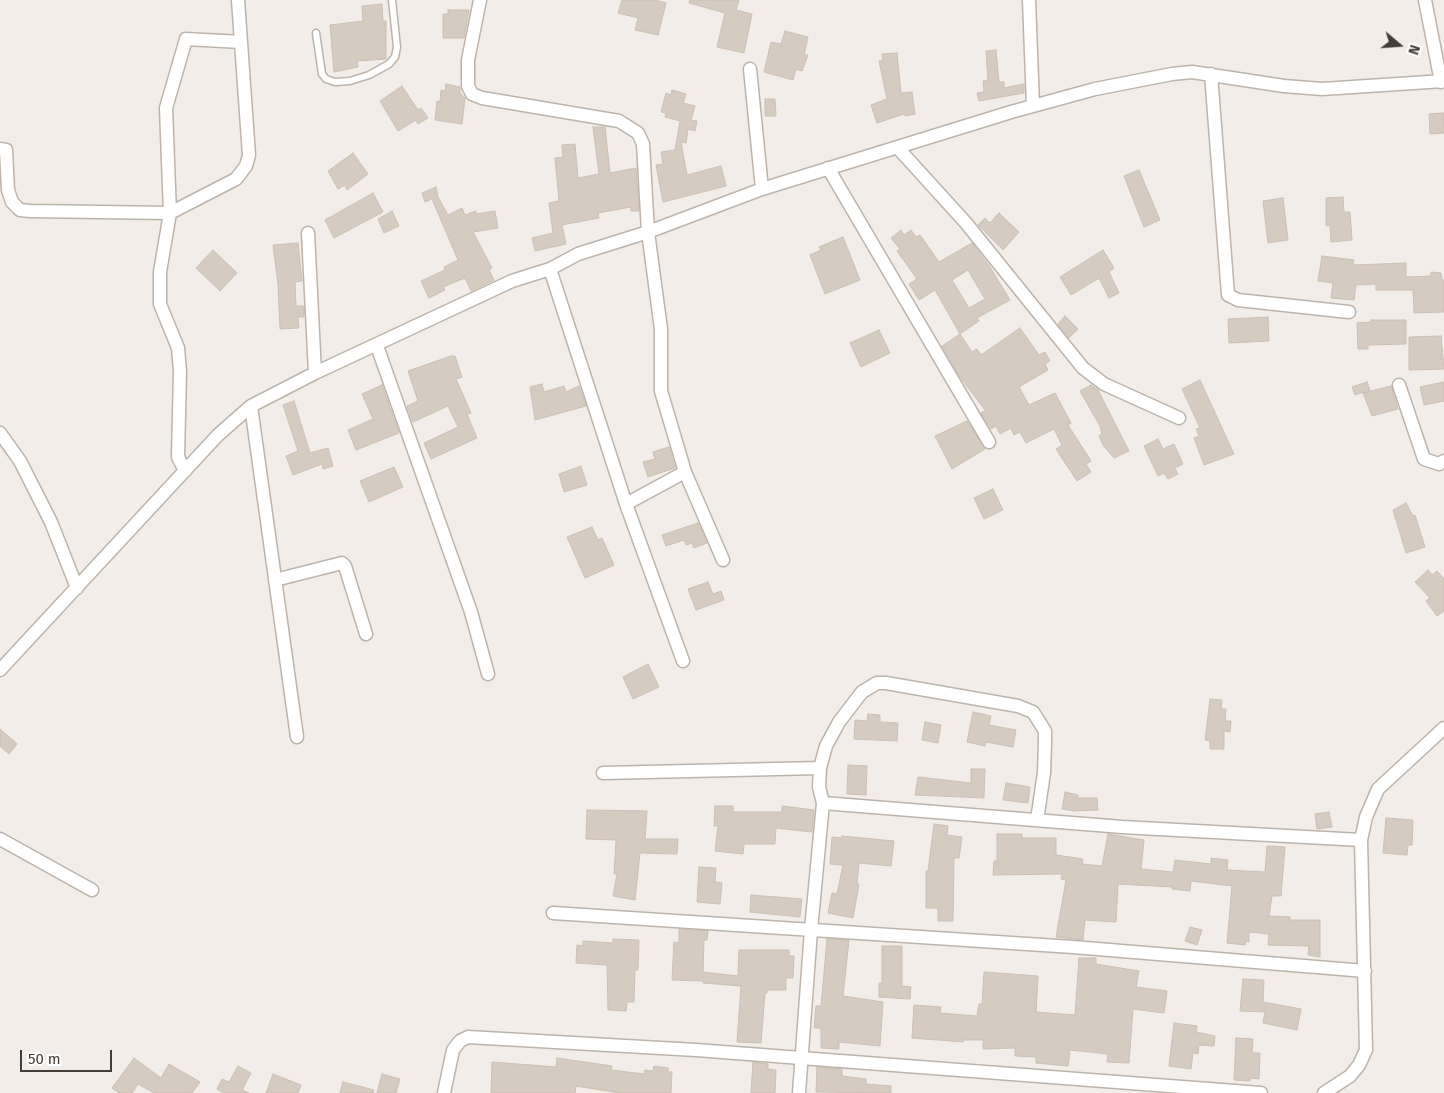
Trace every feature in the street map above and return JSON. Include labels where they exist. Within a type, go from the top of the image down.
[{"type":"street","points":[[0,149],[6,150],[8,190],[12,202],[20,210],[170,213],[236,179],[246,166],[249,154],[238,0]]},
{"type":"street","points":[[480,0],[468,60],[468,86],[472,94],[482,98],[619,121],[630,126],[638,133],[643,144],[648,232],[660,329],[661,391],[686,472],[724,560]]},
{"type":"street","points":[[1030,0],[1034,106]]},
{"type":"street","points":[[0,670],[218,435],[251,406],[314,373],[377,346],[512,280],[550,269],[578,254],[648,232],[762,189],[1095,89],[1192,72],[1284,86],[1322,89],[1443,81],[1425,0]]},
{"type":"street","points":[[185,471],[178,457],[180,370],[178,348],[160,304],[160,272],[170,213],[166,108],[186,39],[241,42]]},
{"type":"street","points":[[750,69],[762,189]]},
{"type":"street","points":[[1211,74],[1228,295],[1238,300],[1349,312]]},
{"type":"street","points":[[897,147],[972,231],[1083,368],[1104,384],[1179,418]]},
{"type":"street","points":[[828,168],[989,442]]},
{"type":"street","points":[[308,233],[314,373]]},
{"type":"street","points":[[550,269],[626,504],[684,661]]},
{"type":"street","points":[[377,346],[471,612],[488,674]]},
{"type":"street","points":[[1400,385],[1424,459],[1439,464],[1444,461]]},
{"type":"street","points":[[251,406],[297,737]]},
{"type":"street","points":[[0,433],[20,461],[51,522],[77,588]]},
{"type":"street","points":[[626,504],[686,472]]},
{"type":"street","points":[[275,580],[342,563],[345,566],[366,634]]},
{"type":"street","points":[[800,1093],[811,930],[823,803],[819,787],[820,768],[826,746],[839,722],[862,692],[877,683],[1018,706],[1034,712],[1045,731],[1044,773],[1037,820]]},
{"type":"street","points":[[1324,1093],[1350,1076],[1359,1065],[1366,1050],[1361,840],[1366,817],[1378,788],[1444,728]]},
{"type":"street","points":[[603,773],[820,768]]},
{"type":"street","points":[[823,803],[1037,820],[1361,840]]},
{"type":"street","points":[[0,839],[92,890]]},
{"type":"street","points":[[553,913],[1073,947],[1365,971]]},
{"type":"street","points":[[444,1093],[453,1050],[460,1041],[468,1037],[696,1050],[1260,1093]]},
{"type":"lane","points":[[316,33],[322,74],[326,79],[335,82],[350,81],[369,75],[389,64],[395,57],[398,47],[392,0]]},
{"type":"building","points":[[622,0],[655,0],[666,3],[658,35],[635,30],[638,18],[618,13]]},
{"type":"building","points":[[690,0],[739,0],[736,10],[752,14],[744,53],[717,47],[725,13],[689,3]]},
{"type":"building","points":[[382,4],[383,21],[386,21],[386,59],[357,61],[358,67],[334,72],[330,25],[363,21],[362,6]]},
{"type":"building","points":[[448,10],[469,10],[464,38],[443,38],[443,14],[448,14]]},
{"type":"building","points":[[785,31],[808,37],[804,55],[808,55],[802,71],[796,69],[793,80],[764,72],[771,42],[781,44]]},
{"type":"building","points":[[996,50],[999,82],[1004,82],[1004,88],[1024,84],[1024,93],[979,101],[977,93],[984,92],[983,81],[988,80],[986,51]]},
{"type":"building","points":[[897,53],[901,93],[912,92],[915,114],[905,116],[904,114],[877,123],[871,105],[887,99],[879,61],[883,61],[882,54]]},
{"type":"building","points":[[446,84],[460,87],[460,93],[465,98],[462,124],[435,120],[437,101],[440,102],[441,90],[445,91]]},
{"type":"building","points":[[402,86],[418,110],[421,108],[428,118],[418,124],[416,120],[398,131],[380,101]]},
{"type":"building","points":[[672,90],[686,94],[683,103],[695,106],[691,120],[697,121],[695,131],[688,129],[686,143],[681,142],[687,175],[721,166],[726,186],[663,202],[656,165],[663,164],[661,152],[675,150],[680,121],[665,117],[666,113],[661,112],[666,93],[671,95]]},
{"type":"building","points":[[765,99],[775,99],[776,116],[765,116]]},
{"type":"building","points":[[1444,113],[1444,133],[1430,134],[1429,114]]},
{"type":"building","points":[[593,127],[605,127],[610,173],[636,168],[639,211],[631,211],[631,207],[598,213],[599,218],[562,225],[566,244],[535,251],[532,238],[553,233],[549,203],[559,201],[555,158],[563,157],[562,145],[575,144],[578,178],[599,174]]},
{"type":"building","points":[[353,153],[368,174],[347,190],[345,185],[338,189],[328,171]]},
{"type":"building","points":[[1139,170],[1160,220],[1144,227],[1124,176]]},
{"type":"building","points":[[436,187],[438,197],[448,215],[462,208],[465,215],[476,211],[476,214],[495,211],[498,228],[473,232],[492,268],[489,270],[494,280],[471,291],[465,278],[443,287],[445,290],[429,298],[421,281],[445,270],[444,267],[458,260],[432,199],[425,202],[422,193]]},
{"type":"building","points":[[373,193],[383,212],[334,238],[325,220]]},
{"type":"building","points":[[1343,197],[1344,212],[1350,212],[1352,240],[1331,242],[1330,225],[1326,226],[1326,198]]},
{"type":"building","points":[[1283,198],[1288,240],[1268,243],[1263,201]]},
{"type":"building","points":[[392,211],[399,226],[384,233],[378,219]]},
{"type":"building","points":[[999,213],[1019,232],[1003,250],[978,225],[985,218],[990,223]]},
{"type":"building","points":[[901,230],[904,235],[911,230],[916,237],[920,235],[939,262],[972,243],[990,267],[1010,300],[977,318],[979,321],[960,334],[935,290],[919,300],[909,284],[917,279],[897,251],[900,249],[891,238]],"holes":[[[968,270],[985,299],[969,308],[952,280]]]},
{"type":"building","points":[[843,237],[860,280],[825,294],[810,255],[821,250],[819,247]]},
{"type":"building","points":[[298,243],[302,281],[295,282],[296,306],[304,306],[304,317],[298,317],[299,328],[280,329],[278,284],[273,245]]},
{"type":"building","points":[[213,250],[237,273],[220,291],[196,268]]},
{"type":"building","points":[[1103,250],[1114,268],[1109,272],[1119,293],[1109,298],[1099,278],[1071,295],[1060,277]]},
{"type":"building","points":[[1322,256],[1354,260],[1353,265],[1406,263],[1406,277],[1431,276],[1431,272],[1441,273],[1442,280],[1444,280],[1444,312],[1414,313],[1413,290],[1376,290],[1376,284],[1356,285],[1354,300],[1331,298],[1333,283],[1318,281]]},
{"type":"building","points":[[1065,316],[1078,329],[1069,338],[1058,324]]},
{"type":"building","points":[[1268,317],[1269,341],[1229,343],[1228,319]]},
{"type":"building","points":[[1371,320],[1406,320],[1406,344],[1368,345],[1368,349],[1358,349],[1357,323],[1371,322]]},
{"type":"building","points":[[1020,328],[1039,355],[1045,352],[1050,361],[1045,364],[1048,370],[1019,387],[1029,405],[1055,393],[1071,423],[1068,425],[1091,461],[1086,464],[1091,472],[1077,481],[1056,449],[1062,445],[1054,429],[1026,443],[1020,432],[1014,435],[1011,428],[1000,434],[996,426],[991,429],[981,413],[985,410],[960,377],[942,346],[960,334],[972,352],[977,349],[981,355]]},
{"type":"building","points":[[879,330],[890,353],[861,367],[850,343]]},
{"type":"building","points":[[1441,336],[1444,369],[1409,370],[1409,337]]},
{"type":"building","points":[[455,356],[462,377],[456,379],[471,413],[467,414],[477,438],[431,459],[424,443],[458,427],[448,406],[413,422],[407,406],[418,401],[408,371]]},
{"type":"building","points":[[1200,380],[1234,454],[1204,465],[1194,438],[1199,436],[1196,429],[1200,428],[1182,389]]},
{"type":"building","points":[[1367,382],[1370,390],[1355,395],[1352,387]]},
{"type":"building","points":[[1444,382],[1444,401],[1424,405],[1420,387]]},
{"type":"building","points":[[542,384],[544,392],[564,386],[566,392],[579,386],[586,406],[535,420],[530,387]]},
{"type":"building","points":[[382,385],[399,433],[356,450],[348,430],[373,419],[362,394]]},
{"type":"building","points":[[1091,385],[1098,390],[1129,451],[1114,458],[1103,445],[1099,436],[1102,434],[1100,426],[1080,391]]},
{"type":"building","points":[[1391,386],[1398,409],[1372,416],[1363,393]]},
{"type":"building","points":[[294,401],[310,453],[328,448],[333,466],[323,469],[322,464],[293,475],[286,456],[298,451],[283,405]]},
{"type":"building","points":[[967,421],[985,449],[952,469],[935,436]]},
{"type":"building","points":[[1158,439],[1163,449],[1174,444],[1183,464],[1175,468],[1178,474],[1168,479],[1164,473],[1158,476],[1144,446]]},
{"type":"building","points":[[669,447],[675,468],[648,477],[643,462],[655,459],[653,452]]},
{"type":"building","points":[[581,466],[587,485],[564,492],[559,474]]},
{"type":"building","points":[[394,467],[403,487],[369,502],[360,481]]},
{"type":"building","points":[[993,489],[1003,510],[984,519],[974,498]]},
{"type":"building","points":[[1406,503],[1413,516],[1415,515],[1425,547],[1406,553],[1393,510]]},
{"type":"building","points":[[698,523],[707,543],[694,548],[692,543],[686,545],[684,540],[666,546],[662,535]]},
{"type":"building","points":[[592,527],[598,540],[602,538],[614,565],[585,578],[567,537]]},
{"type":"building","points":[[1428,570],[1432,575],[1437,571],[1444,579],[1444,611],[1437,616],[1426,601],[1430,598],[1415,582]]},
{"type":"building","points":[[708,582],[713,594],[721,591],[724,600],[696,610],[688,589]]},
{"type":"building","points":[[648,664],[659,687],[633,699],[623,677]]},
{"type":"building","points":[[1210,699],[1222,700],[1221,709],[1226,709],[1225,721],[1231,721],[1230,732],[1224,731],[1224,749],[1210,749],[1210,741],[1205,740]]},
{"type":"building","points":[[973,712],[991,716],[989,725],[1016,730],[1013,747],[986,742],[985,746],[967,742]]},
{"type":"building","points":[[868,714],[880,715],[880,722],[898,723],[897,741],[854,739],[855,720],[867,721]]},
{"type":"building","points":[[925,722],[941,725],[938,743],[922,740]]},
{"type":"building","points":[[0,729],[17,744],[9,754],[0,746]]},
{"type":"building","points":[[848,765],[867,766],[866,795],[847,794]]},
{"type":"building","points":[[971,769],[985,769],[984,798],[915,795],[918,777],[971,783]]},
{"type":"building","points":[[1006,783],[1030,787],[1028,803],[1003,800]]},
{"type":"building","points":[[1065,792],[1078,795],[1078,798],[1097,798],[1098,810],[1074,811],[1062,809]]},
{"type":"building","points":[[715,806],[733,806],[733,812],[782,812],[782,806],[814,810],[812,832],[776,828],[775,844],[744,844],[743,854],[715,851],[718,826],[714,826]]},
{"type":"building","points":[[587,810],[647,811],[645,839],[678,839],[677,854],[640,853],[635,900],[613,896],[617,874],[614,874],[616,840],[586,839]]},
{"type":"building","points":[[1329,812],[1332,827],[1317,829],[1315,814]]},
{"type":"building","points":[[1386,818],[1413,820],[1412,845],[1408,845],[1407,855],[1383,853]]},
{"type":"building","points":[[934,824],[948,826],[947,835],[962,837],[959,858],[954,858],[953,921],[938,921],[938,908],[926,908],[926,871],[928,871]]},
{"type":"building","points":[[997,834],[1022,834],[1022,838],[1056,838],[1056,855],[1083,859],[1082,864],[1102,866],[1108,834],[1144,840],[1141,869],[1173,872],[1175,860],[1211,864],[1211,858],[1228,860],[1227,870],[1265,872],[1267,846],[1285,847],[1281,896],[1272,896],[1269,916],[1290,917],[1290,920],[1320,920],[1320,957],[1308,955],[1309,946],[1268,945],[1269,934],[1249,932],[1249,942],[1246,941],[1245,945],[1227,943],[1232,886],[1191,881],[1190,891],[1172,889],[1172,887],[1118,884],[1116,922],[1085,920],[1083,940],[1056,937],[1066,880],[1061,879],[1062,874],[993,875],[994,861],[997,861]]},
{"type":"building","points":[[842,836],[894,841],[891,866],[859,863],[857,884],[859,884],[853,918],[828,913],[832,893],[837,894],[843,865],[830,864],[832,837],[842,838]]},
{"type":"building","points":[[699,867],[716,868],[715,882],[722,883],[720,904],[697,902]]},
{"type":"building","points":[[751,895],[802,899],[800,917],[750,912]]},
{"type":"building","points":[[1190,927],[1202,930],[1197,945],[1185,941]]},
{"type":"building","points":[[679,929],[708,931],[707,940],[704,940],[703,972],[738,976],[739,950],[789,950],[789,956],[794,956],[793,978],[786,978],[786,990],[767,990],[767,993],[765,993],[761,1043],[737,1042],[741,986],[703,983],[703,981],[672,980],[674,942],[679,943]]},
{"type":"building","points":[[613,939],[639,940],[638,970],[635,970],[634,1002],[627,1002],[626,1011],[608,1010],[607,965],[576,963],[577,945],[583,946],[583,941],[613,943]]},
{"type":"building","points":[[827,939],[849,940],[843,996],[883,1002],[880,1046],[839,1042],[839,1049],[821,1048],[821,1028],[814,1028],[816,1006],[821,1006]]},
{"type":"building","points":[[882,946],[902,946],[902,986],[911,987],[910,999],[879,997],[879,983],[882,983]]},
{"type":"building","points":[[1079,958],[1096,958],[1096,964],[1139,971],[1136,987],[1167,991],[1164,1013],[1133,1009],[1129,1063],[1107,1062],[1108,1054],[1070,1050],[1068,1066],[1036,1063],[1036,1057],[1015,1056],[1015,1048],[983,1049],[983,1040],[963,1040],[963,1042],[912,1038],[914,1005],[941,1007],[940,1013],[977,1016],[979,1004],[982,1004],[984,972],[1038,976],[1036,1012],[1075,1015]]},
{"type":"building","points":[[1243,979],[1264,980],[1263,1002],[1301,1009],[1297,1030],[1263,1023],[1265,1012],[1240,1011]]},
{"type":"building","points":[[1174,1023],[1197,1026],[1196,1032],[1215,1036],[1214,1046],[1199,1045],[1198,1054],[1193,1053],[1191,1069],[1169,1066]]},
{"type":"building","points":[[1236,1038],[1253,1039],[1252,1053],[1260,1053],[1259,1079],[1251,1078],[1250,1081],[1234,1080]]},
{"type":"building","points":[[134,1058],[161,1078],[169,1064],[200,1082],[192,1093],[154,1093],[138,1084],[132,1093],[119,1093],[112,1088]]},
{"type":"building","points":[[557,1058],[612,1066],[611,1070],[644,1074],[645,1070],[653,1071],[654,1066],[668,1068],[668,1072],[672,1072],[671,1093],[620,1093],[576,1086],[575,1093],[491,1093],[492,1062],[556,1067]]},
{"type":"building","points":[[753,1062],[768,1064],[768,1069],[776,1070],[775,1093],[751,1093]]},
{"type":"building","points":[[238,1066],[251,1073],[242,1090],[249,1093],[224,1093],[217,1089],[222,1079],[229,1082]]},
{"type":"building","points":[[817,1067],[842,1069],[842,1076],[866,1079],[866,1084],[891,1086],[891,1093],[816,1092]]},
{"type":"building","points":[[273,1074],[301,1085],[298,1093],[266,1093]]},
{"type":"building","points":[[382,1074],[400,1079],[396,1093],[377,1093]]},
{"type":"building","points":[[343,1082],[374,1090],[373,1093],[340,1093]]}]
